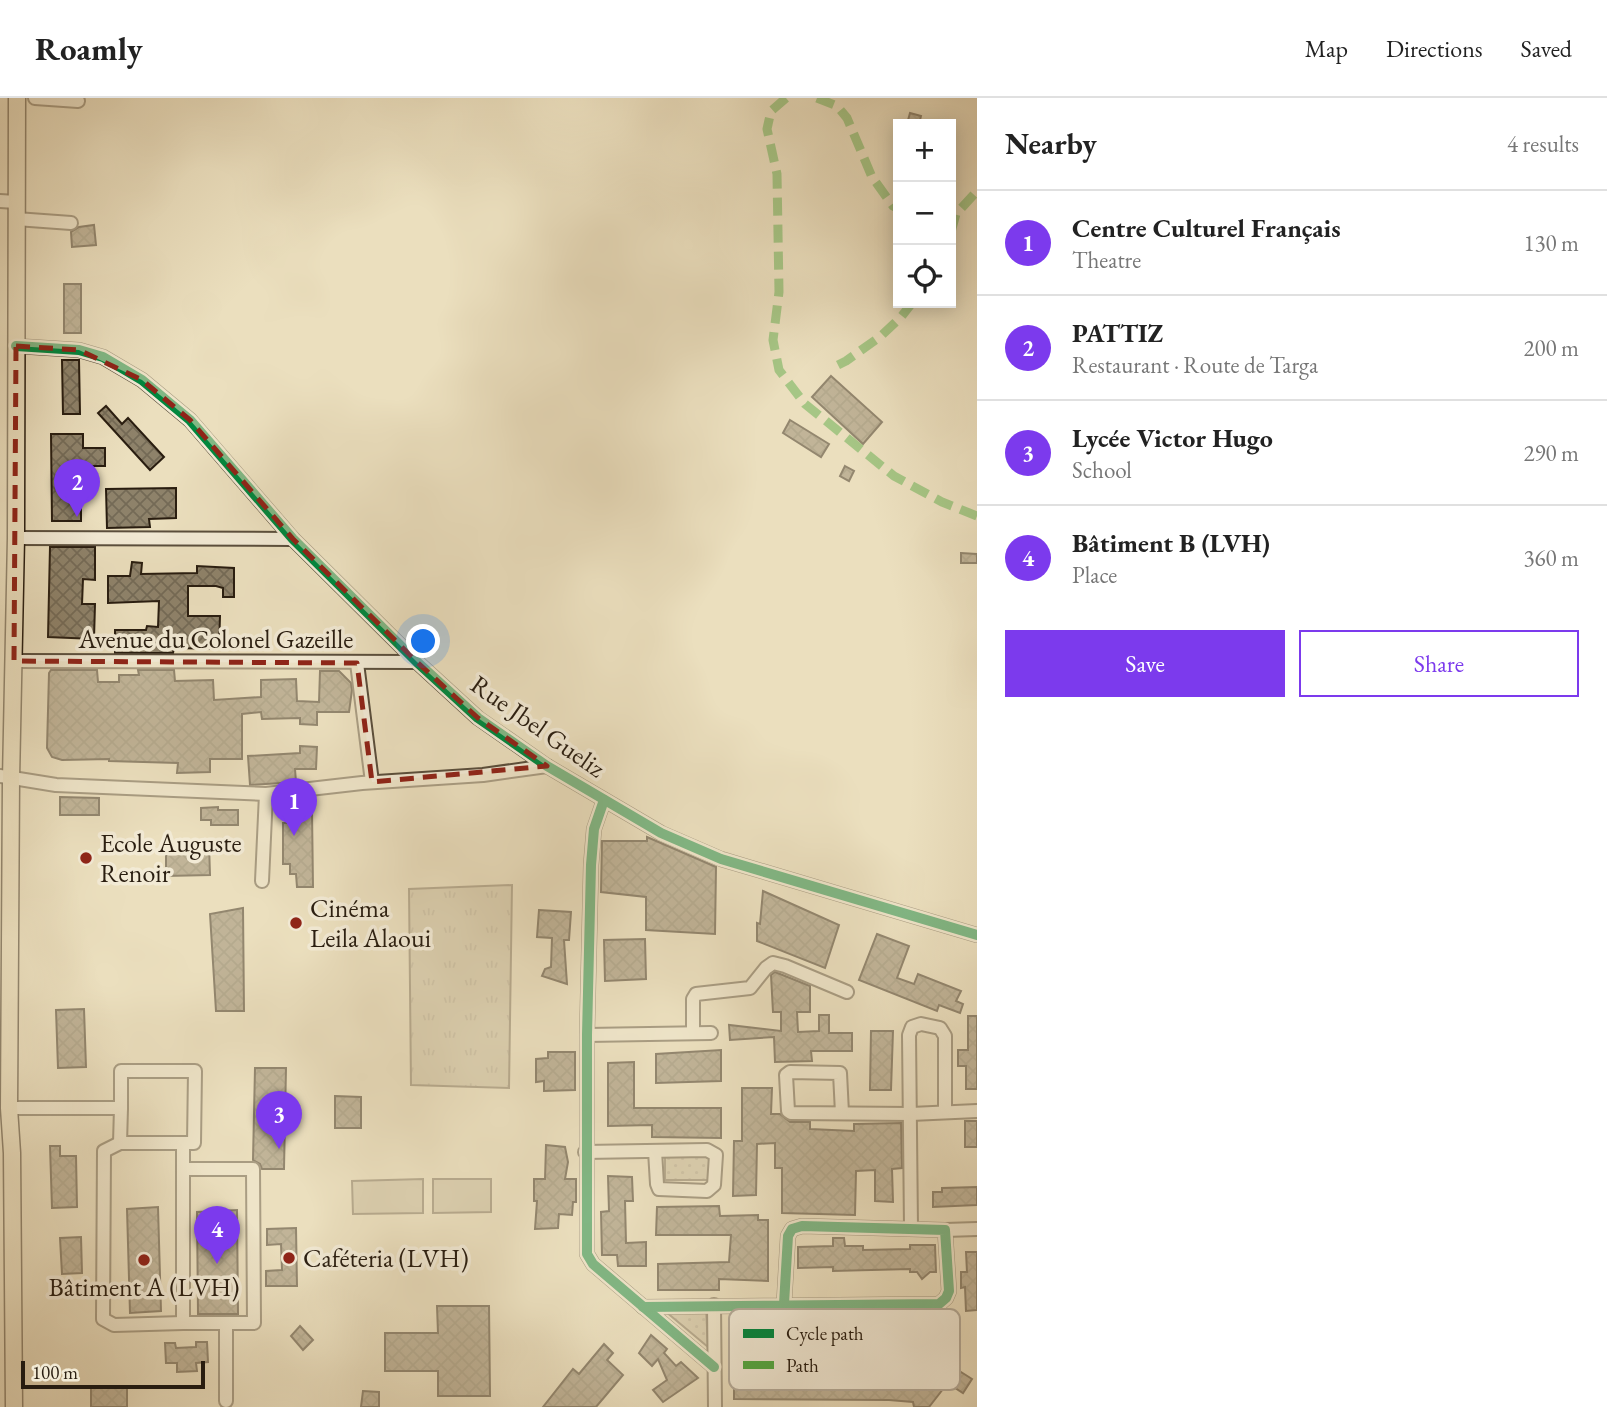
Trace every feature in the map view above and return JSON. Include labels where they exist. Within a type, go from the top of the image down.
[{"type":"main road","points":[[13,1407],[6,1179],[9,1108],[5,778],[14,661],[16,538],[16,219],[8,202],[17,98]]},
{"type":"street","points":[[36,98],[78,101]]},
{"type":"street","points":[[16,219],[71,223]]},
{"type":"street","name":"Rue Jbel Gueliz","points":[[16,346],[79,350],[103,357],[142,380],[190,420],[293,539],[417,662],[478,718],[547,766],[661,833],[721,859],[977,935]]},
{"type":"street","points":[[16,538],[293,539]]},
{"type":"street","name":"Avenue du Colonel Gazeille","points":[[14,661],[417,662]]},
{"type":"street","points":[[357,663],[373,782]]},
{"type":"street","points":[[5,778],[56,785],[266,793],[373,782],[483,775],[547,766]]},
{"type":"street","points":[[262,881],[266,793]]},
{"type":"street","points":[[604,800],[594,829],[593,841],[586,1035],[586,1246],[590,1260],[714,1367]]},
{"type":"street","points":[[693,1033],[693,999],[696,994],[750,988],[773,963],[846,992]]},
{"type":"street","points":[[911,1228],[910,1031],[916,1025],[940,1028],[945,1036],[945,1112]]},
{"type":"street","points":[[586,1035],[711,1033]]},
{"type":"street","points":[[120,1143],[121,1070],[195,1072],[194,1143],[120,1143],[104,1151],[103,1319],[114,1325],[254,1323],[253,1169],[183,1169]]},
{"type":"street","points":[[842,1113],[840,1073],[787,1073],[790,1112],[842,1113],[911,1114],[977,1111]]},
{"type":"street","points":[[9,1108],[121,1108]]},
{"type":"street","points":[[183,1143],[183,1323]]},
{"type":"street","points":[[585,1152],[706,1150],[714,1152],[714,1185],[707,1191],[659,1189],[655,1151]]},
{"type":"street","points":[[784,1304],[788,1236],[792,1229],[802,1226],[977,1229]]},
{"type":"street","points":[[643,1307],[939,1304],[946,1298],[948,1291],[945,1230]]},
{"type":"street","points":[[714,1305],[715,1407]]},
{"type":"street","points":[[226,1323],[226,1401]]},
{"type":"highlighted area","points":[[16,346],[79,350],[142,380],[190,420],[293,539],[417,662],[478,718],[547,766],[372,782],[357,663],[14,661]]},
{"type":"green space","points":[[512,885],[509,1088],[411,1085],[409,889]]},
{"type":"green space","points":[[665,1153],[709,1153],[710,1180],[665,1180]]},
{"type":"green space","points":[[423,1179],[423,1213],[353,1214],[352,1181]]},
{"type":"green space","points":[[433,1179],[491,1179],[491,1212],[433,1213]]},
{"type":"green space","points":[[706,1308],[708,1347],[665,1311]]},
{"type":"building","points":[[910,113],[921,116],[920,119],[908,119]]},
{"type":"building","points":[[94,225],[96,245],[72,247],[71,232],[79,227]]},
{"type":"building","points":[[64,284],[81,284],[81,333],[64,333]]},
{"type":"building","points":[[62,360],[79,360],[80,414],[63,414]]},
{"type":"building","points":[[831,376],[882,422],[863,444],[812,397]]},
{"type":"building","points":[[106,406],[122,424],[128,418],[164,457],[150,470],[98,413]]},
{"type":"building","points":[[790,420],[829,444],[821,457],[783,433]]},
{"type":"building","points":[[51,434],[83,434],[83,448],[105,448],[105,466],[86,466],[86,477],[81,477],[81,521],[52,521]]},
{"type":"building","points":[[845,466],[854,471],[849,481],[840,476]]},
{"type":"building","points":[[176,488],[176,518],[149,519],[150,527],[107,528],[106,489]]},
{"type":"building","points":[[50,547],[95,547],[95,580],[83,579],[82,604],[95,604],[94,639],[48,637]]},
{"type":"building","points":[[961,553],[977,554],[977,563],[961,563]]},
{"type":"building","points":[[132,562],[142,563],[141,574],[197,573],[197,566],[234,568],[234,597],[223,597],[223,588],[216,586],[188,586],[188,616],[220,616],[219,649],[174,648],[173,653],[115,653],[115,630],[146,630],[147,626],[158,627],[159,601],[108,603],[108,576],[130,576]]},
{"type":"building","points":[[51,670],[97,670],[98,682],[119,682],[119,675],[139,675],[138,670],[174,670],[175,681],[213,680],[214,700],[261,697],[261,680],[296,679],[297,701],[319,702],[320,671],[339,671],[351,683],[352,690],[349,712],[317,712],[317,725],[300,724],[300,718],[262,719],[261,712],[242,714],[242,759],[210,759],[210,772],[177,773],[178,763],[109,759],[62,760],[52,757],[47,748]]},
{"type":"building","points":[[300,746],[317,747],[316,769],[295,769],[296,782],[250,785],[248,756],[300,753]]},
{"type":"building","points":[[60,797],[99,798],[99,815],[60,815]]},
{"type":"building","points":[[218,807],[218,810],[238,810],[238,825],[211,825],[211,820],[201,820],[201,808]]},
{"type":"building","points":[[288,811],[312,811],[313,887],[297,887],[296,874],[290,874],[290,864],[283,864],[283,823],[288,823]]},
{"type":"building","points":[[647,837],[716,867],[715,934],[646,930],[646,897],[601,892],[602,841],[647,841]]},
{"type":"building","points":[[166,844],[209,844],[210,875],[166,876]]},
{"type":"building","points":[[763,891],[839,925],[825,968],[757,941],[757,923],[760,924]]},
{"type":"building","points":[[243,908],[244,1011],[216,1011],[210,914]]},
{"type":"building","points":[[539,910],[571,912],[569,940],[564,940],[567,984],[542,976],[545,969],[551,967],[552,938],[537,937]]},
{"type":"building","points":[[877,934],[909,946],[897,978],[914,984],[918,974],[961,991],[956,1001],[963,1004],[960,1013],[939,1005],[937,1011],[859,980]]},
{"type":"building","points":[[645,939],[646,979],[605,981],[604,940]]},
{"type":"building","points":[[775,972],[810,986],[810,1012],[797,1012],[798,1032],[819,1031],[819,1015],[829,1015],[829,1033],[852,1033],[852,1051],[811,1051],[812,1061],[775,1062],[774,1037],[730,1040],[729,1025],[781,1031],[781,1012],[773,1012],[771,975]]},
{"type":"building","points":[[84,1009],[86,1067],[58,1068],[56,1010]]},
{"type":"building","points":[[968,1016],[977,1016],[977,1089],[966,1089],[966,1066],[958,1066],[958,1050],[968,1050]]},
{"type":"building","points":[[871,1031],[893,1031],[891,1090],[870,1090]]},
{"type":"building","points":[[721,1050],[721,1081],[656,1083],[656,1054]]},
{"type":"building","points":[[548,1052],[575,1052],[575,1090],[544,1091],[544,1081],[536,1082],[536,1059],[548,1058]]},
{"type":"building","points":[[634,1062],[634,1108],[721,1108],[721,1138],[652,1137],[652,1125],[608,1126],[608,1063]]},
{"type":"building","points":[[255,1068],[286,1068],[284,1169],[262,1169],[260,1164],[253,1160]]},
{"type":"building","points":[[742,1088],[772,1088],[771,1114],[780,1114],[790,1122],[810,1122],[810,1129],[854,1131],[854,1124],[901,1123],[902,1168],[892,1169],[893,1202],[875,1201],[875,1170],[856,1171],[855,1215],[782,1213],[782,1168],[775,1168],[775,1143],[757,1144],[756,1195],[733,1196],[734,1141],[742,1141]]},
{"type":"building","points":[[335,1096],[361,1097],[361,1128],[335,1128]]},
{"type":"building","points":[[965,1121],[977,1121],[977,1147],[965,1147]]},
{"type":"building","points":[[546,1145],[565,1147],[568,1162],[565,1179],[576,1179],[576,1202],[573,1202],[572,1215],[559,1214],[558,1228],[535,1229],[537,1201],[534,1201],[534,1179],[545,1179]]},
{"type":"building","points":[[50,1146],[60,1146],[60,1156],[76,1156],[77,1207],[52,1208]]},
{"type":"building","points":[[608,1176],[632,1177],[633,1201],[625,1201],[626,1243],[646,1242],[646,1266],[618,1266],[617,1255],[602,1255],[601,1212],[609,1211]]},
{"type":"building","points":[[977,1187],[977,1205],[933,1207],[933,1192],[942,1192],[942,1188]]},
{"type":"building","points":[[719,1206],[720,1216],[758,1215],[758,1220],[768,1220],[768,1281],[719,1279],[719,1290],[658,1290],[658,1264],[729,1262],[731,1235],[656,1235],[657,1207]]},
{"type":"building","name":"Bâtiment A (LVH)","points":[[158,1207],[161,1311],[130,1313],[127,1209]]},
{"type":"building","points":[[237,1210],[238,1314],[198,1314],[197,1212]]},
{"type":"building","name":"Caféteria (LVH)","points":[[296,1228],[297,1286],[266,1286],[266,1271],[282,1270],[281,1244],[267,1245],[267,1229]]},
{"type":"building","points":[[81,1237],[82,1273],[62,1274],[60,1238]]},
{"type":"building","points":[[833,1238],[844,1238],[845,1246],[863,1246],[863,1250],[910,1249],[910,1245],[935,1245],[936,1272],[930,1272],[922,1279],[917,1272],[910,1272],[910,1269],[833,1271],[833,1267],[798,1268],[798,1247],[833,1246]]},
{"type":"building","points":[[966,1252],[977,1252],[977,1310],[966,1311],[965,1287],[961,1288],[961,1272],[967,1272]]},
{"type":"building","points":[[437,1306],[489,1306],[490,1396],[438,1396],[438,1371],[385,1371],[385,1333],[438,1333]]},
{"type":"building","points":[[300,1326],[313,1340],[303,1350],[291,1336]]},
{"type":"building","points":[[651,1335],[667,1349],[664,1353],[676,1366],[681,1362],[698,1378],[663,1402],[653,1390],[667,1380],[658,1359],[652,1366],[639,1353]]},
{"type":"building","points":[[196,1342],[207,1342],[208,1362],[196,1363],[197,1371],[177,1372],[177,1363],[166,1363],[165,1343],[175,1343],[176,1348],[196,1347]]},
{"type":"building","points":[[604,1344],[613,1353],[607,1360],[623,1375],[596,1407],[543,1407],[573,1369],[579,1374]]},
{"type":"building","points":[[960,1374],[972,1379],[963,1393],[958,1390]]},
{"type":"building","points":[[91,1387],[127,1387],[127,1407],[91,1407]]},
{"type":"building","points":[[734,1390],[942,1390],[929,1407],[914,1407],[913,1402],[889,1400],[734,1399]]},
{"type":"building","points":[[363,1391],[379,1392],[379,1407],[361,1407]]},
{"type":"marked path","points":[[786,98],[771,111],[767,129],[777,174],[779,292],[773,340],[779,370],[805,404],[894,476],[942,502],[977,516]]},
{"type":"marked path","points":[[817,98],[837,106],[847,118],[872,177],[893,206]]},
{"type":"marked path","points":[[956,214],[977,191]]},
{"type":"marked path","points":[[838,365],[881,336],[908,308]]},
{"type":"cycle path","points":[[16,346],[79,350],[103,357],[142,380],[190,420],[293,539],[417,662],[478,718],[547,766],[661,833],[721,859],[977,935]]},
{"type":"cycle path","points":[[604,800],[594,829],[591,865],[587,1035],[587,1254],[593,1264],[714,1367]]},
{"type":"cycle path","points":[[643,1307],[939,1304],[949,1291],[945,1230],[802,1226],[792,1229],[788,1236],[784,1304]]},
{"type":"place","name":"PATTIZ","points":[[77,517]]},
{"type":"place","name":"Centre Culturel Français","points":[[294,836]]},
{"type":"place","name":"Ecole Auguste Renoir","points":[[86,858]]},
{"type":"place","name":"Cinéma Leila Alaoui","points":[[296,923]]},
{"type":"place","name":"Lycée Victor Hugo","points":[[279,1149]]},
{"type":"place","name":"Caféteria (LVH)","points":[[289,1258]]},
{"type":"place","name":"Bâtiment A (LVH)","points":[[144,1260]]},
{"type":"place","name":"Bâtiment B (LVH)","points":[[217,1264]]}]
